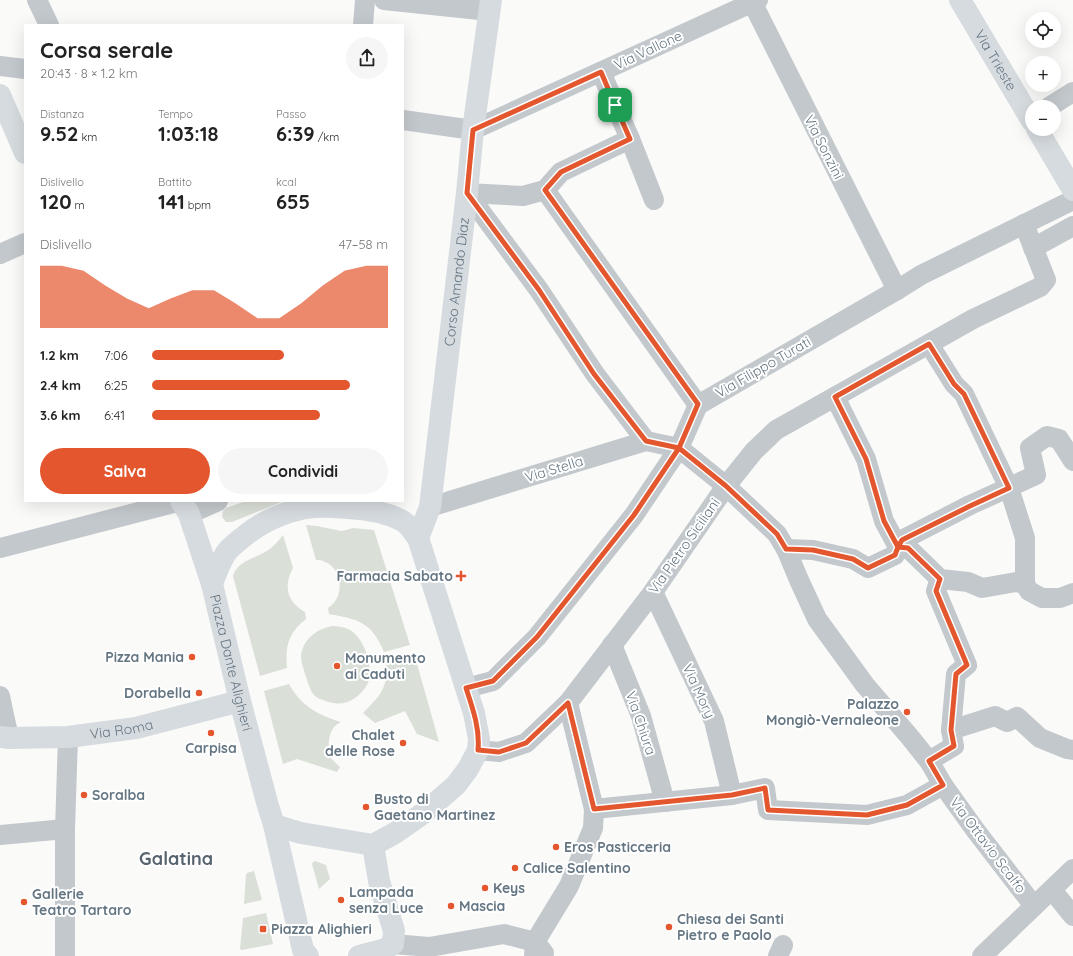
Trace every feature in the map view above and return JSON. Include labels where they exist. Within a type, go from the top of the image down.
[{"type":"main road","name":"Via Trieste","points":[[960,0],[1025,109]]},
{"type":"main road","name":"Corso Amando Diaz","points":[[418,538],[430,507],[473,130],[490,6]]},
{"type":"main road","points":[[0,95],[24,151]]},
{"type":"main road","name":"Via Trieste","points":[[1041,136],[1073,190]]},
{"type":"main road","name":"Piazza Dante Alighieri","points":[[308,956],[303,950],[274,825],[240,701],[212,584],[226,553],[258,525],[301,509],[327,504],[382,513],[403,521],[418,538],[474,713],[479,738],[478,750],[468,769],[456,785],[425,812],[395,833],[374,845]]},
{"type":"main road","points":[[184,505],[212,584]]},
{"type":"main road","name":"Via Roma","points":[[5,737],[68,737],[136,728],[240,701]]},
{"type":"main road","points":[[274,825],[301,833],[374,845],[379,881],[394,931],[393,944],[385,949],[361,956]]},
{"type":"street","points":[[37,0],[48,24]]},
{"type":"street","points":[[364,24],[365,0]]},
{"type":"street","points":[[384,0],[490,6]]},
{"type":"street","name":"Via Vallone","points":[[473,130],[754,1]]},
{"type":"street","name":"Via Sonzini","points":[[754,1],[897,290]]},
{"type":"street","points":[[0,66],[24,69]]},
{"type":"street","points":[[601,72],[654,200]]},
{"type":"street","points":[[1060,100],[1073,92]]},
{"type":"street","points":[[404,120],[473,130]]},
{"type":"street","points":[[467,193],[523,196],[545,190],[561,172],[630,139]]},
{"type":"street","points":[[466,688],[493,681],[537,637],[634,515],[679,448],[698,404],[545,190]]},
{"type":"street","points":[[467,193],[539,290],[594,374],[646,441]]},
{"type":"street","name":"Via Filippo Turati","points":[[698,404],[921,275],[1073,200]]},
{"type":"street","name":"Via Pietro Siciliani","points":[[478,750],[499,752],[526,743],[568,703],[653,592],[726,486],[754,451],[776,430],[973,319],[1040,287],[1046,280],[1024,224]]},
{"type":"street","points":[[1033,248],[1073,226]]},
{"type":"street","points":[[0,254],[24,243]]},
{"type":"street","points":[[929,344],[954,384],[964,394],[1009,488],[1026,538],[1025,584],[1029,591],[1042,598],[1060,598],[1073,593]]},
{"type":"street","points":[[835,397],[866,459],[884,521],[898,547]]},
{"type":"street","points":[[786,549],[813,550],[853,559],[868,568],[895,555],[902,540],[1036,475],[1030,448],[1047,436],[1059,440],[1073,460]]},
{"type":"street","name":"Via Stella","points":[[430,507],[646,441],[679,448]]},
{"type":"street","name":"Via Ottavio Scalfo","points":[[679,448],[726,486],[777,534],[786,549],[817,619],[865,685],[929,761],[943,785],[976,831],[1034,906]]},
{"type":"street","points":[[0,548],[184,505],[210,502]]},
{"type":"street","points":[[898,547],[908,548],[940,579],[968,582],[982,588],[1016,582],[1025,584]]},
{"type":"street","points":[[929,761],[954,746],[951,730],[956,674],[967,665],[936,591],[940,579]]},
{"type":"street","name":"Via Mory","points":[[653,592],[714,721],[732,795]]},
{"type":"street","name":"Via Chiura","points":[[612,645],[641,716],[665,802]]},
{"type":"street","points":[[0,696],[5,737]]},
{"type":"street","points":[[393,944],[429,947],[504,934],[539,951],[569,886],[594,819],[568,703]]},
{"type":"street","points":[[951,730],[994,716],[1007,722],[1017,717],[1040,738],[1073,750]]},
{"type":"street","points":[[65,956],[65,829],[68,737]]},
{"type":"street","points":[[594,819],[665,802],[732,795],[765,788],[768,810],[867,815],[907,805],[943,785]]},
{"type":"street","points":[[0,835],[65,829]]},
{"type":"street","points":[[982,956],[1073,869]]},
{"type":"street","points":[[1052,890],[1073,916]]},
{"type":"street","points":[[393,944],[412,956]]},
{"type":"shaded area","points":[[243,502],[282,502],[232,522],[226,522],[222,517],[223,511],[226,508]]},
{"type":"shaded area","points":[[306,525],[341,531],[353,528],[374,530],[410,645],[384,652],[375,635],[363,624],[349,618],[329,614],[328,608],[337,598],[340,583],[337,572],[330,564],[316,560]]},
{"type":"shaded area","points":[[283,535],[293,568],[288,581],[288,593],[294,603],[305,612],[306,619],[295,630],[289,641],[287,647],[287,668],[260,676],[233,576],[239,566],[270,549]]},
{"type":"shaded area","points":[[332,626],[346,628],[359,638],[365,649],[370,667],[369,681],[361,693],[351,700],[339,704],[331,703],[315,696],[309,687],[301,656],[302,650],[308,640],[316,632]]},
{"type":"shaded area","points":[[414,653],[439,742],[417,734],[405,711],[375,723],[363,713],[379,696],[385,684],[387,670],[386,661]]},
{"type":"shaded area","points":[[289,684],[299,698],[311,709],[341,722],[333,729],[329,741],[331,758],[340,767],[337,772],[297,759],[283,764],[264,691]]},
{"type":"shaded area","points":[[315,861],[326,865],[330,879],[319,889],[312,864]]},
{"type":"shaded area","points":[[254,871],[262,900],[244,904],[246,875],[247,873]]},
{"type":"shaded area","points":[[266,913],[273,944],[242,950],[240,949],[243,918]]},
{"type":"place","name":"Farmacia Sabato","points":[[461,576]]},
{"type":"place","name":"Pizza Mania","points":[[192,657]]},
{"type":"place","name":"Monumento ai Caduti","points":[[337,666]]},
{"type":"place","name":"Dorabella","points":[[199,693]]},
{"type":"place","name":"Palazzo Mongiò-Vernaleone","points":[[907,712]]},
{"type":"place","name":"Carpisa","points":[[211,733]]},
{"type":"place","name":"Chalet delle Rose","points":[[403,743]]},
{"type":"place","name":"Soralba","points":[[84,795]]},
{"type":"place","name":"Busto di Gaetano Martinez","points":[[366,807]]},
{"type":"place","name":"Eros Pasticceria","points":[[556,847]]},
{"type":"place","name":"Calice Salentino","points":[[515,868]]},
{"type":"place","name":"Keys","points":[[485,888]]},
{"type":"place","name":"Lampada senza Luce","points":[[341,900]]},
{"type":"place","name":"Gallerie Teatro Tartaro","points":[[24,902]]},
{"type":"place","name":"Mascia","points":[[451,906]]},
{"type":"place","name":"Chiesa dei Santi Pietro e Paolo","points":[[669,927]]},
{"type":"place","name":"Piazza Alighieri","points":[[263,929]]},
{"type":"district","name":"Galatina","points":[[176,859]]},
{"type":"route","points":[[615,105],[601,72],[473,130],[467,193],[539,290],[594,374],[646,441],[679,448],[726,486],[777,534],[786,549],[813,550],[853,559],[868,568],[895,555],[898,547],[902,540],[1009,488],[964,394],[954,384],[929,344],[835,397],[866,459],[884,521],[898,547],[908,548],[940,579],[936,591],[967,665],[956,674],[951,730],[954,746],[929,761],[943,785],[907,805],[867,815],[768,810],[765,788],[732,795],[594,809],[568,703],[526,743],[499,752],[478,750],[479,738],[474,713],[466,688],[493,681],[537,637],[634,515],[679,448],[698,404],[545,190],[561,172],[630,139],[615,105]]}]
